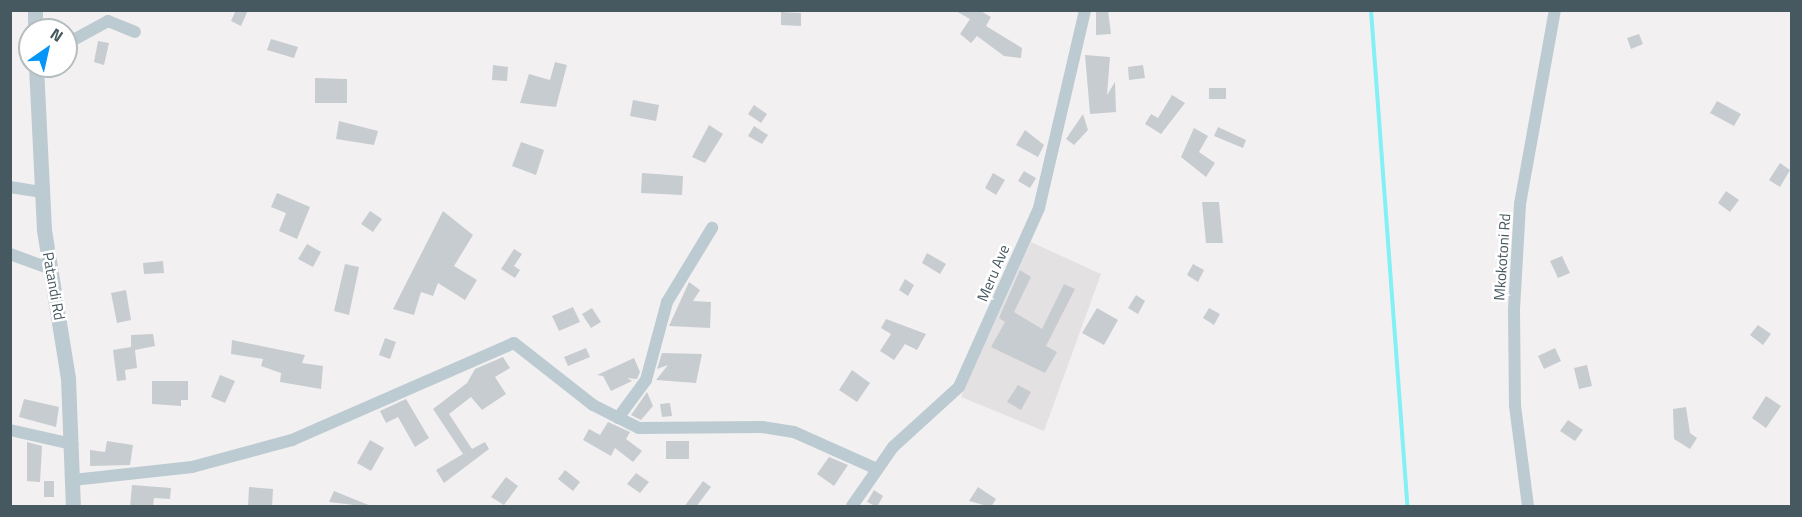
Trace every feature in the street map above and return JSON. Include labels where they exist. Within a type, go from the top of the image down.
[{"type":"street","name":"Meru Ave","points":[[852,507],[875,468],[951,399],[989,322],[1039,208],[1085,10]]},
{"type":"street","name":"Mkokotoni Rd","points":[[1528,507],[1515,406],[1514,297],[1520,204],[1555,10]]},
{"type":"street","points":[[78,37],[108,21],[135,32]]},
{"type":"street","name":"Patandi Rd","points":[[36,78],[41,192],[72,444],[74,507]]},
{"type":"street","points":[[10,187],[41,192]]},
{"type":"street","points":[[618,418],[646,380],[667,302],[712,228]]},
{"type":"street","points":[[10,254],[51,269]]},
{"type":"street","points":[[73,480],[192,466],[292,440],[514,343],[618,418],[656,432],[762,427],[794,432],[875,468]]},
{"type":"street","points":[[10,430],[72,444]]},
{"type":"shaded area","points":[[1031,242],[1101,274],[1044,431],[961,397]]},
{"type":"building","points":[[236,10],[248,10],[241,26],[231,21]]},
{"type":"building","points":[[954,10],[979,10],[991,17],[986,26],[1022,48],[1021,58],[1004,56],[977,36],[971,43],[960,34],[970,19]]},
{"type":"building","points":[[1096,10],[1108,10],[1111,34],[1096,35]]},
{"type":"building","points":[[781,12],[801,13],[801,26],[781,25]]},
{"type":"building","points":[[1639,34],[1643,44],[1631,49],[1627,38]]},
{"type":"building","points":[[271,39],[298,47],[294,58],[267,50]]},
{"type":"building","points":[[98,41],[109,43],[104,65],[94,62]]},
{"type":"building","points":[[1085,55],[1110,57],[1107,95],[1115,82],[1116,112],[1090,114]]},
{"type":"building","points":[[555,62],[567,65],[556,107],[520,103],[529,74],[550,80]]},
{"type":"building","points":[[493,65],[508,67],[507,81],[492,80]]},
{"type":"building","points":[[1143,65],[1145,78],[1129,80],[1128,67]]},
{"type":"building","points":[[315,78],[347,79],[347,103],[315,103]]},
{"type":"building","points":[[1209,88],[1226,88],[1226,99],[1209,99]]},
{"type":"building","points":[[1172,95],[1185,103],[1161,134],[1145,124],[1151,114],[1158,118]]},
{"type":"building","points":[[633,100],[659,105],[656,121],[630,116]]},
{"type":"building","points":[[1717,101],[1741,114],[1734,126],[1710,113]]},
{"type":"building","points":[[754,105],[767,114],[761,123],[748,114]]},
{"type":"building","points":[[1083,114],[1088,130],[1074,145],[1066,139]]},
{"type":"building","points":[[339,121],[378,131],[374,145],[336,139]]},
{"type":"building","points":[[709,125],[723,134],[705,163],[692,157]]},
{"type":"building","points":[[754,126],[768,135],[762,144],[748,136]]},
{"type":"building","points":[[1218,127],[1246,140],[1243,148],[1214,136]]},
{"type":"building","points":[[1194,128],[1208,136],[1199,152],[1215,163],[1206,177],[1181,157]]},
{"type":"building","points":[[1025,130],[1044,145],[1038,157],[1016,145]]},
{"type":"building","points":[[521,142],[544,150],[536,175],[512,166]]},
{"type":"building","points":[[1780,163],[1790,170],[1780,187],[1769,180]]},
{"type":"building","points":[[1024,171],[1036,178],[1030,188],[1018,181]]},
{"type":"building","points":[[642,173],[683,176],[682,195],[641,193]]},
{"type":"building","points":[[993,173],[1005,180],[996,195],[985,188]]},
{"type":"building","points":[[1726,191],[1739,200],[1730,212],[1718,203]]},
{"type":"building","points":[[277,193],[310,207],[297,239],[279,231],[286,213],[271,207]]},
{"type":"building","points":[[1202,202],[1219,202],[1223,243],[1206,243]]},
{"type":"building","points":[[370,211],[382,219],[373,232],[361,224]]},
{"type":"building","points":[[443,211],[473,235],[454,266],[477,280],[465,300],[438,283],[433,296],[421,292],[414,315],[393,309]]},
{"type":"building","points":[[307,244],[321,252],[313,267],[298,259]]},
{"type":"building","points":[[514,249],[522,254],[514,266],[520,270],[515,278],[501,269]]},
{"type":"building","points":[[927,253],[946,264],[940,274],[922,263]]},
{"type":"building","points":[[1562,256],[1570,273],[1558,278],[1550,261]]},
{"type":"building","points":[[163,261],[164,273],[144,274],[143,263]]},
{"type":"building","points":[[345,264],[359,267],[349,315],[334,311]]},
{"type":"building","points":[[1193,264],[1204,270],[1198,282],[1187,275]]},
{"type":"building","points":[[1020,270],[1031,277],[1014,312],[1042,329],[1064,284],[1075,289],[1046,346],[1057,352],[1045,373],[991,347],[1005,322],[999,318]]},
{"type":"building","points":[[905,279],[914,285],[908,296],[899,290]]},
{"type":"building","points":[[689,282],[700,290],[693,301],[711,302],[710,328],[669,326]]},
{"type":"building","points":[[126,290],[131,320],[117,323],[111,293]]},
{"type":"building","points":[[1136,295],[1145,301],[1138,314],[1128,308]]},
{"type":"building","points":[[573,307],[580,322],[559,331],[552,316]]},
{"type":"building","points":[[592,308],[601,322],[591,328],[582,314]]},
{"type":"building","points":[[1097,308],[1118,320],[1104,345],[1082,333]]},
{"type":"building","points":[[1209,308],[1220,314],[1214,325],[1203,318]]},
{"type":"building","points":[[886,319],[926,334],[917,350],[905,344],[894,360],[880,351],[891,334],[881,328]]},
{"type":"building","points":[[1758,325],[1771,334],[1763,345],[1750,335]]},
{"type":"building","points":[[153,334],[155,346],[135,350],[137,368],[125,370],[126,380],[117,381],[113,350],[131,347],[131,335]]},
{"type":"building","points":[[385,338],[396,342],[390,359],[379,355]]},
{"type":"building","points":[[232,340],[305,355],[302,363],[323,366],[321,389],[280,382],[281,373],[261,366],[263,359],[231,354]]},
{"type":"building","points":[[586,348],[590,357],[568,366],[564,357]]},
{"type":"building","points":[[1555,348],[1561,361],[1544,369],[1538,356]]},
{"type":"building","points":[[662,353],[702,354],[696,383],[656,380],[668,365],[657,369]]},
{"type":"building","points":[[503,357],[510,368],[495,377],[506,394],[482,410],[471,397],[449,414],[472,449],[485,442],[489,449],[444,483],[436,470],[463,454],[433,409],[467,383],[475,369]]},
{"type":"building","points":[[634,358],[640,372],[637,379],[627,378],[632,381],[611,391],[603,376],[597,375]]},
{"type":"building","points":[[1587,365],[1592,386],[1579,389],[1574,368]]},
{"type":"building","points":[[852,370],[870,383],[857,402],[839,390]]},
{"type":"building","points":[[220,375],[235,381],[225,403],[211,397]]},
{"type":"building","points":[[152,381],[188,381],[188,400],[181,400],[181,406],[152,404]]},
{"type":"building","points":[[1018,385],[1031,392],[1021,410],[1007,402]]},
{"type":"building","points":[[647,392],[653,406],[641,420],[631,415]]},
{"type":"building","points":[[1766,396],[1781,406],[1766,428],[1752,418]]},
{"type":"building","points":[[24,399],[59,407],[56,427],[19,417]]},
{"type":"building","points":[[406,399],[429,438],[415,447],[398,417],[386,423],[380,411]]},
{"type":"building","points":[[670,403],[672,416],[662,417],[660,404]]},
{"type":"building","points":[[1686,407],[1690,433],[1697,438],[1690,449],[1674,439],[1673,409]]},
{"type":"building","points":[[1568,420],[1583,430],[1575,441],[1560,431]]},
{"type":"building","points":[[608,422],[630,432],[626,439],[642,451],[633,462],[615,448],[611,456],[583,440],[589,429],[600,435]]},
{"type":"building","points":[[370,440],[384,448],[371,471],[357,463]]},
{"type":"building","points":[[107,441],[133,445],[130,465],[90,466],[90,450],[105,452]]},
{"type":"building","points":[[666,441],[689,441],[689,459],[666,459]]},
{"type":"building","points":[[27,442],[42,446],[40,482],[27,481]]},
{"type":"building","points":[[829,457],[848,465],[834,486],[817,474]]},
{"type":"building","points":[[565,470],[580,482],[573,491],[558,479]]},
{"type":"building","points":[[636,473],[649,482],[640,493],[627,484]]},
{"type":"building","points":[[506,477],[518,486],[504,505],[491,497]]},
{"type":"building","points":[[44,481],[54,481],[54,497],[44,497]]},
{"type":"building","points":[[703,481],[711,487],[696,507],[684,507]]},
{"type":"building","points":[[132,485],[171,488],[170,499],[154,498],[153,507],[130,507]]},
{"type":"building","points":[[249,487],[273,489],[272,507],[248,507]]},
{"type":"building","points":[[978,487],[996,499],[991,507],[969,501]]},
{"type":"building","points":[[874,490],[883,496],[877,507],[867,502]]},
{"type":"building","points":[[334,491],[371,506],[371,507],[329,502]]},
{"type":"waterway","points":[[1371,10],[1407,506]]}]
